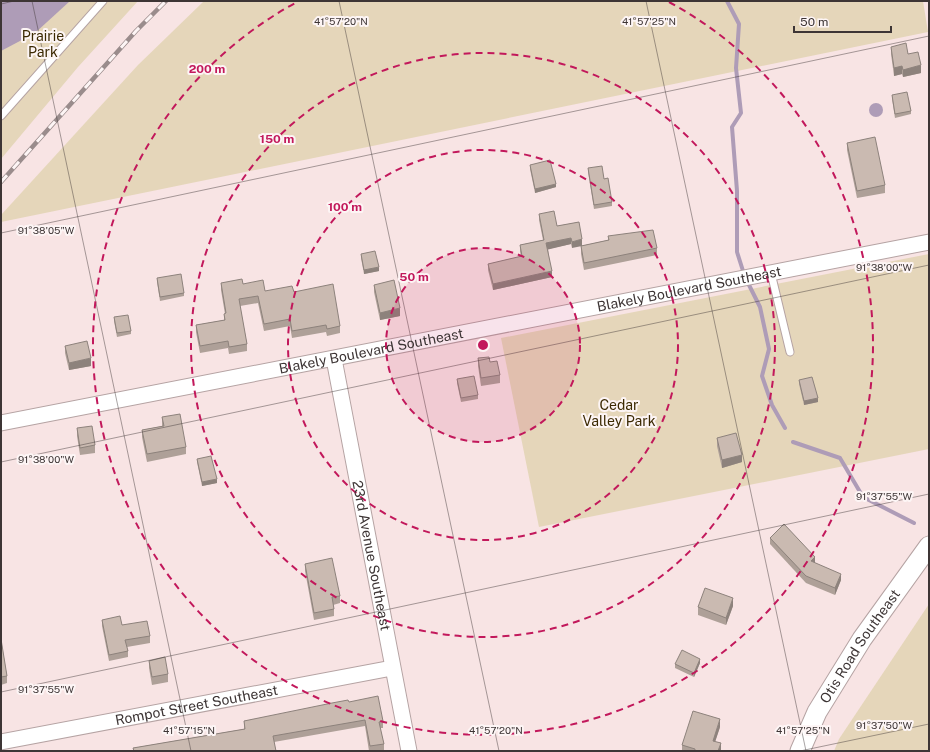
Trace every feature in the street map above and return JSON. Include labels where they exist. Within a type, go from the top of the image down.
[{"type":"street","name":"Blakely Boulevard Southeast","points":[[1,423],[929,242]]},
{"type":"street","name":"23rd Avenue Southeast","points":[[334,359],[408,751]]},
{"type":"street","name":"Otis Road Southeast","points":[[800,751],[817,712],[862,639],[929,546]]},
{"type":"street","name":"Rompot Street Southeast","points":[[1,742],[392,668]]},
{"type":"lane","points":[[1,116],[103,1]]},
{"type":"lane","points":[[768,274],[790,352]]},
{"type":"green space","name":"Prairie Park","points":[[1,1],[138,1],[78,67],[1,159]]},
{"type":"green space","points":[[204,1],[923,1],[928,32],[1,222],[1,215],[138,65]]},
{"type":"green space","name":"Cedar Valley Park","points":[[929,254],[929,449],[539,527],[501,338]]},
{"type":"green space","points":[[929,604],[929,751],[834,751],[839,739]]},
{"type":"shaded area","points":[[1,1],[70,1],[35,33],[1,51]]},
{"type":"shaded area","points":[[873,103],[879,103],[883,107],[883,113],[879,117],[873,117],[869,113],[869,107]]},
{"type":"building","points":[[906,43],[908,54],[918,52],[921,65],[903,70],[902,66],[894,68],[891,47]]},
{"type":"building","points":[[907,92],[911,111],[895,114],[892,95]]},
{"type":"building","points":[[875,137],[885,185],[857,191],[847,143]]},
{"type":"building","points":[[550,160],[556,184],[535,189],[530,165]]},
{"type":"building","points":[[602,166],[604,179],[608,178],[612,202],[594,205],[588,168]]},
{"type":"building","points":[[554,211],[557,226],[579,222],[582,239],[572,242],[571,238],[546,243],[552,271],[493,284],[488,264],[522,256],[520,245],[544,240],[539,214]]},
{"type":"building","points":[[653,230],[657,248],[584,263],[581,246],[609,240],[608,236]]},
{"type":"building","points":[[375,251],[379,267],[364,270],[361,254]]},
{"type":"building","points":[[181,274],[184,293],[160,297],[157,278]]},
{"type":"building","points":[[242,279],[243,284],[263,280],[265,291],[292,286],[294,292],[333,284],[340,326],[327,329],[326,325],[292,331],[290,319],[264,324],[258,296],[239,299],[247,344],[229,347],[228,341],[200,346],[196,325],[225,320],[224,314],[226,313],[221,283]]},
{"type":"building","points":[[394,280],[400,308],[380,313],[374,285]]},
{"type":"building","points":[[128,315],[131,331],[117,333],[114,317]]},
{"type":"building","points":[[87,341],[91,358],[69,363],[65,346]]},
{"type":"building","points":[[489,357],[490,362],[497,361],[500,375],[481,378],[478,358]]},
{"type":"building","points":[[474,376],[478,395],[461,398],[457,379]]},
{"type":"building","points":[[812,377],[818,398],[804,401],[799,380]]},
{"type":"building","points":[[180,414],[186,447],[147,454],[142,430],[164,426],[162,417]]},
{"type":"building","points":[[92,426],[95,445],[80,448],[77,428]]},
{"type":"building","points":[[736,433],[742,455],[722,460],[717,438]]},
{"type":"building","points":[[211,456],[217,479],[202,482],[197,459]]},
{"type":"building","points":[[784,524],[815,557],[811,561],[841,574],[835,588],[806,576],[770,538]]},
{"type":"building","points":[[332,558],[340,596],[332,597],[334,609],[314,613],[305,564]]},
{"type":"building","points":[[705,588],[733,598],[726,618],[698,607]]},
{"type":"building","points":[[120,616],[122,625],[147,621],[150,636],[125,640],[128,651],[109,655],[102,620]]},
{"type":"building","points":[[1,639],[7,676],[1,677]]},
{"type":"building","points":[[682,650],[700,659],[694,673],[675,664]]},
{"type":"building","points":[[165,657],[168,674],[152,677],[149,661]]},
{"type":"building","points":[[378,696],[383,721],[379,722],[384,744],[370,746],[365,720],[273,736],[276,751],[134,751],[133,748],[245,729],[244,721],[348,700],[349,702]]},
{"type":"building","points":[[693,711],[720,719],[713,741],[721,743],[718,751],[695,751],[695,749],[682,745]]},
{"type":"waterway","points":[[727,1],[739,24],[736,68],[741,113],[732,127],[737,191],[737,252],[744,274]]},
{"type":"waterway","points":[[747,281],[760,307],[769,349],[762,376],[772,405],[785,428]]},
{"type":"waterway","points":[[793,442],[840,458],[863,497],[914,523]]},
{"type":"railway","points":[[1,182],[136,31],[166,1]]}]
